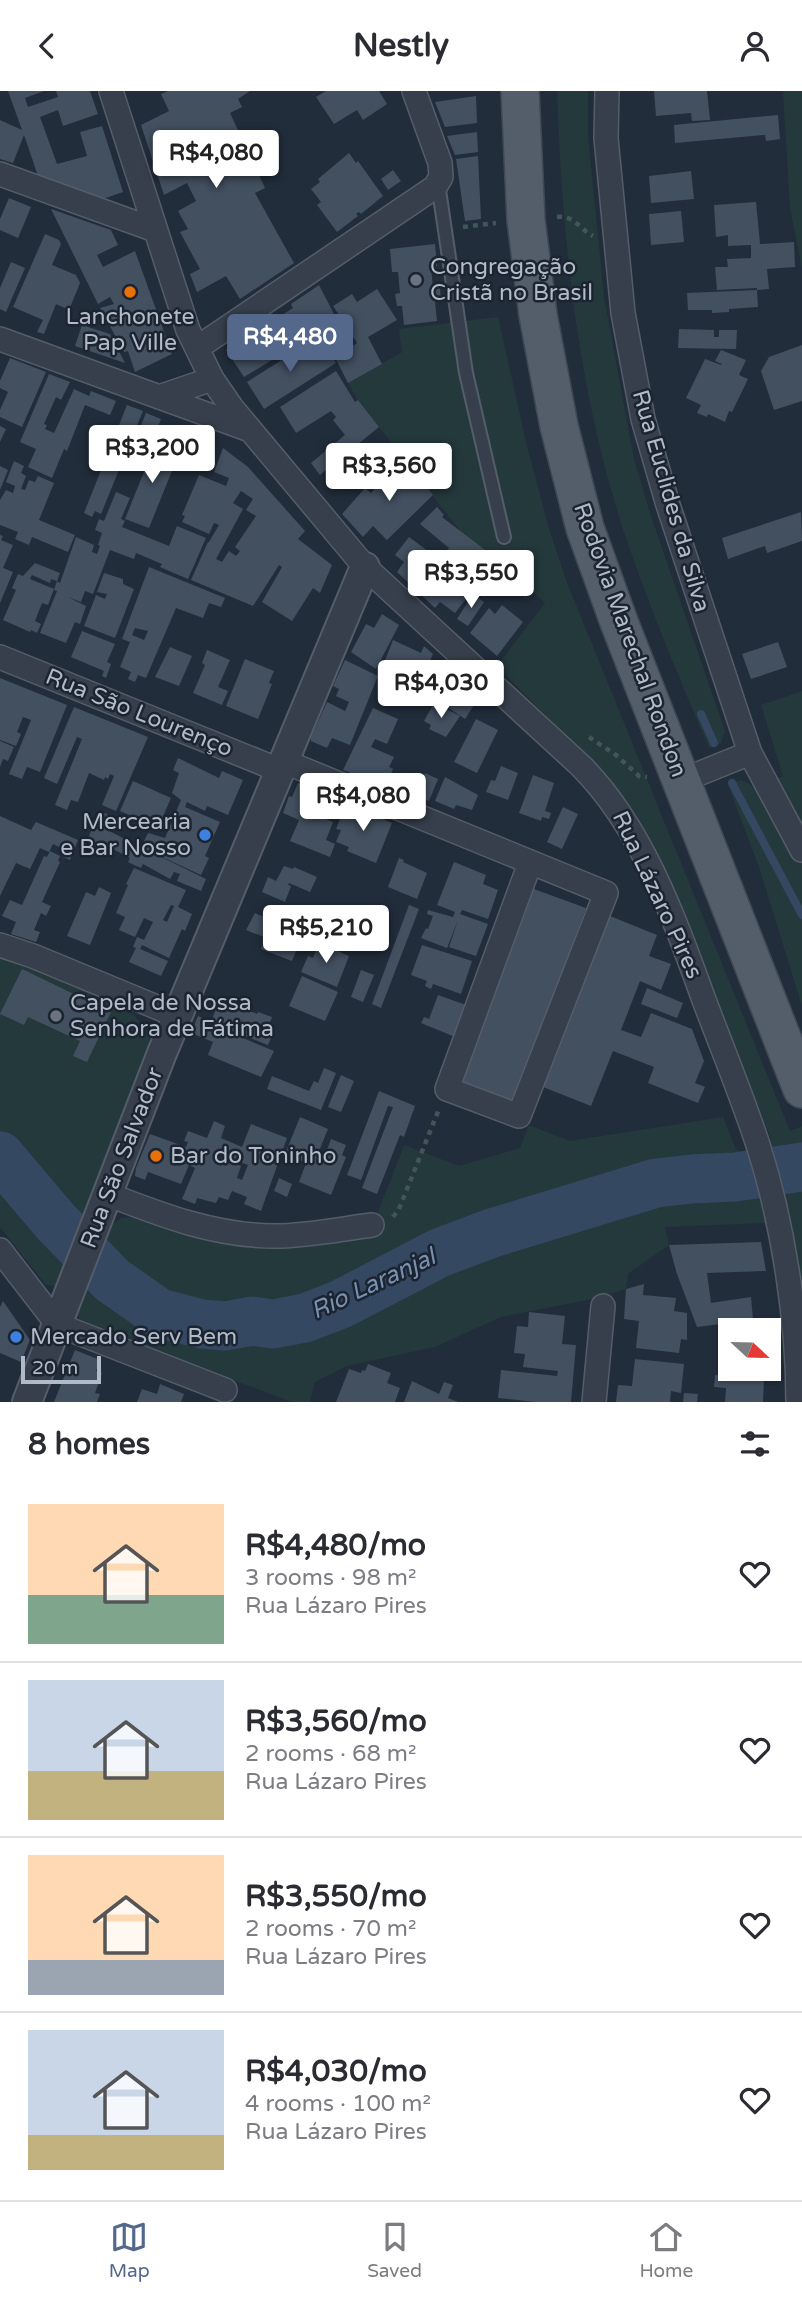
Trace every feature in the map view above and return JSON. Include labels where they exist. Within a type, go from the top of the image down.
[{"type":"main road","name":"Rodovia Marechal Rondon","points":[[520,91],[526,220],[538,315],[559,426],[585,528],[619,622],[802,1089]]},
{"type":"street","name":"Rua Lázaro Pires","points":[[111,91],[188,330],[212,379],[250,430],[365,567],[582,766],[612,799],[624,818],[668,909],[694,971],[758,1145],[774,1205],[795,1332],[798,1402]]},
{"type":"street","points":[[197,348],[431,190],[438,182],[440,163],[414,91]]},
{"type":"street","name":"Rua Euclides da Silva","points":[[607,91],[606,138],[623,313],[643,419],[668,505],[750,753],[802,850]]},
{"type":"street","points":[[0,174],[155,230]]},
{"type":"street","points":[[0,339],[250,430]]},
{"type":"street","points":[[159,397],[212,379]]},
{"type":"street","name":"Rua São Salvador","points":[[27,1402],[177,1016],[365,567]]},
{"type":"street","name":"Rua São Lourenço","points":[[0,657],[606,893],[519,1116],[447,1089]]},
{"type":"street","points":[[681,781],[750,753]]},
{"type":"street","points":[[447,1089],[530,863]]},
{"type":"street","points":[[0,945],[177,1016]]},
{"type":"street","points":[[107,1194],[191,1224],[250,1234],[290,1235],[372,1225]]},
{"type":"street","points":[[0,1250],[58,1325],[225,1390]]},
{"type":"street","points":[[594,1402],[603,1306]]},
{"type":"lane","points":[[438,182],[466,373],[504,537]]},
{"type":"path","points":[[372,1225],[391,1220],[398,1209],[447,1089]]},
{"type":"green space","points":[[557,91],[588,91],[588,136],[604,297],[634,459],[725,731],[721,743],[709,748],[663,638],[622,526],[606,473],[574,311],[563,201]]},
{"type":"green space","points":[[783,91],[802,91],[802,268],[790,208]]},
{"type":"green space","points":[[498,317],[527,446],[566,580],[790,1131],[802,1126],[802,1298],[789,1218],[765,1223],[665,1227],[669,1245],[628,1274],[626,1289],[592,1299],[501,1317],[435,1347],[347,1366],[315,1382],[310,1402],[292,1402],[83,1324],[76,1314],[83,1290],[46,1285],[0,1227],[0,953],[28,963],[134,1015],[148,1032],[149,1054],[109,1227],[121,1218],[136,1217],[289,1245],[368,1238],[404,1145],[459,1166],[520,1148],[529,1125],[570,1141],[723,1117],[736,1149],[742,1153],[771,1139],[678,900],[648,837],[604,775],[497,666],[545,603],[505,565],[462,533],[358,400],[348,383],[402,352],[399,329]]},
{"type":"green space","points":[[802,691],[802,1006],[759,867],[728,785],[742,781],[755,789],[783,776],[761,705]]},
{"type":"building","points":[[8,91],[44,91],[25,98],[28,107],[58,97],[56,91],[90,91],[98,114],[63,126],[58,110],[40,117],[57,164],[87,156],[80,132],[102,126],[123,192],[100,200],[38,176],[24,135],[13,163],[0,159],[0,120],[22,130]]},
{"type":"building","points":[[168,91],[250,91],[238,99],[242,107],[230,113],[265,188],[255,193],[294,263],[240,299],[226,276],[197,292],[190,274],[200,269],[180,232],[188,229],[178,211],[196,201],[187,183],[164,195],[141,125],[169,111],[161,94]]},
{"type":"building","points":[[326,91],[379,91],[387,104],[363,120],[357,110],[334,124],[316,97]]},
{"type":"building","points":[[654,91],[707,91],[710,120],[692,121],[691,113],[656,116]]},
{"type":"building","points":[[476,96],[477,123],[445,127],[435,102]]},
{"type":"building","points":[[778,115],[780,139],[766,141],[765,135],[675,143],[674,125]]},
{"type":"building","points":[[477,132],[478,152],[455,155],[447,136]]},
{"type":"building","points":[[349,153],[383,196],[361,214],[356,214],[358,216],[337,232],[317,205],[321,202],[311,189],[320,182],[318,179]]},
{"type":"building","points":[[478,156],[481,219],[465,221],[456,159]]},
{"type":"building","points":[[393,170],[401,181],[388,190],[381,179]]},
{"type":"building","points":[[691,171],[694,199],[651,203],[649,176]]},
{"type":"building","points":[[9,198],[31,207],[18,238],[0,230],[0,219]]},
{"type":"building","points":[[756,202],[760,244],[794,242],[795,267],[767,269],[769,289],[717,290],[715,267],[728,267],[727,259],[751,258],[751,245],[728,246],[728,235],[716,237],[714,205]]},
{"type":"building","points":[[51,209],[111,230],[118,245],[97,255],[103,267],[135,251],[172,354],[135,372],[128,351],[124,352],[100,308],[114,304],[110,297],[98,304]]},
{"type":"building","points":[[681,211],[684,242],[651,245],[649,214]]},
{"type":"building","points":[[45,234],[59,240],[61,244],[52,265],[76,275],[80,283],[69,310],[56,304],[44,334],[37,332],[43,320],[13,307]]},
{"type":"building","name":"Congregação Cristã no Brasil","points":[[435,244],[437,266],[431,267],[433,289],[440,288],[441,302],[435,302],[437,321],[404,325],[402,306],[397,306],[395,294],[400,293],[398,272],[392,272],[390,249]]},
{"type":"building","points":[[11,262],[25,268],[6,312],[0,309],[0,288]]},
{"type":"building","points":[[319,285],[351,347],[357,343],[333,306],[352,294],[357,302],[377,289],[397,320],[368,337],[382,364],[348,383],[321,330],[244,377],[226,350],[293,308],[291,304]]},
{"type":"building","points":[[757,290],[758,307],[712,313],[712,310],[688,310],[687,293]]},
{"type":"building","points":[[82,325],[110,334],[125,363],[75,346]]},
{"type":"building","points":[[679,329],[714,330],[714,337],[719,337],[719,330],[737,330],[736,349],[678,348]]},
{"type":"building","points":[[312,341],[321,356],[329,351],[336,363],[264,409],[247,382]]},
{"type":"building","points":[[802,345],[802,401],[774,410],[761,371],[769,357]]},
{"type":"building","points":[[721,350],[746,360],[739,375],[748,379],[725,422],[708,414],[707,417],[697,413],[701,405],[686,398],[705,359],[722,364],[715,361]]},
{"type":"building","points":[[10,358],[46,372],[22,427],[0,417],[0,410],[8,392],[0,388],[0,381]]},
{"type":"building","points":[[336,371],[355,402],[358,400],[379,427],[320,475],[311,463],[345,435],[333,420],[336,417],[331,411],[296,433],[280,407]]},
{"type":"building","points":[[49,374],[70,382],[61,400],[56,397],[44,424],[47,425],[45,429],[54,433],[74,389],[89,396],[91,391],[116,401],[110,415],[85,405],[67,451],[64,449],[52,478],[28,467],[36,449],[20,442]]},
{"type":"building","points":[[127,405],[143,411],[101,514],[95,511],[92,517],[84,513]]},
{"type":"building","points":[[146,413],[161,419],[149,450],[134,443]]},
{"type":"building","points":[[0,426],[6,429],[0,442]]},
{"type":"building","points":[[156,442],[180,451],[149,528],[125,519]]},
{"type":"building","points":[[223,448],[248,467],[305,531],[298,539],[332,565],[320,593],[313,588],[292,621],[262,602],[282,567],[279,565],[253,606],[191,580],[219,525],[214,523],[209,534],[182,522],[185,516],[182,515],[199,475],[226,486],[229,478],[214,472]],"holes":[[[241,491],[253,499],[246,510],[256,516],[235,547],[240,551],[236,556],[229,551],[222,562],[216,559],[243,509],[233,503]]]},
{"type":"building","points":[[373,457],[383,469],[361,487],[351,475]]},
{"type":"building","points":[[14,461],[24,466],[21,473],[26,476],[21,489],[25,490],[29,480],[35,482],[38,476],[54,483],[39,520],[75,535],[68,552],[32,537],[29,545],[15,539],[18,532],[0,525],[0,500],[6,490],[13,493],[15,486],[6,482]]},
{"type":"building","points":[[400,461],[433,495],[387,540],[373,526],[363,537],[342,514],[365,488],[371,493]]},
{"type":"building","points":[[0,466],[8,470],[0,490]]},
{"type":"building","points":[[116,492],[130,498],[121,519],[125,521],[122,527],[169,546],[177,526],[206,538],[188,579],[136,553],[134,559],[110,550],[93,594],[85,591],[81,602],[68,597],[86,606],[80,624],[75,622],[66,643],[40,633],[57,591],[54,590],[57,581],[60,583],[76,537],[94,545],[92,552],[97,554],[102,533],[95,530],[99,519],[104,521]]},
{"type":"building","points":[[437,507],[444,515],[442,517],[497,559],[455,613],[440,602],[435,608],[397,572],[404,562],[395,555],[409,537],[440,560],[449,548],[420,524]]},
{"type":"building","points":[[801,512],[802,541],[767,553],[765,546],[728,559],[722,538]]},
{"type":"building","points":[[0,535],[3,536],[1,540],[13,545],[3,568],[13,572],[0,603]]},
{"type":"building","points":[[35,563],[60,573],[57,581],[51,579],[50,583],[32,575],[30,579],[54,589],[48,605],[42,603],[35,621],[41,624],[37,633],[3,620],[16,590],[12,588],[18,574],[23,576]]},
{"type":"building","points":[[149,567],[225,598],[221,607],[209,603],[203,618],[176,608],[146,678],[138,675],[135,682],[128,679],[131,672],[120,667],[130,642],[122,639]],"holes":[[[135,628],[148,631],[144,640],[132,635]]]},
{"type":"building","points":[[104,573],[123,579],[123,584],[134,589],[115,638],[84,626],[96,595],[105,599],[107,594],[97,592]]},
{"type":"building","points":[[473,594],[484,602],[468,626],[457,619]]},
{"type":"building","points":[[502,605],[523,622],[497,656],[470,633],[489,608],[495,614]]},
{"type":"building","points":[[382,614],[399,625],[376,669],[351,652],[366,624],[374,628]]},
{"type":"building","points":[[82,631],[115,644],[107,662],[111,664],[106,678],[102,676],[104,671],[71,657]]},
{"type":"building","points":[[393,640],[421,653],[424,646],[433,654],[427,668],[433,671],[430,678],[408,686],[410,680],[393,673],[390,679],[380,673]]},
{"type":"building","points":[[778,642],[787,667],[751,679],[742,654]]},
{"type":"building","points":[[170,647],[192,656],[179,686],[155,677]]},
{"type":"building","points":[[207,650],[230,660],[218,687],[228,691],[222,705],[193,693],[205,665],[202,663]]},
{"type":"building","points":[[245,659],[274,671],[269,683],[272,684],[258,719],[226,706]]},
{"type":"building","points":[[345,660],[378,676],[350,745],[332,738],[327,748],[311,741],[311,737],[327,702],[345,711],[349,702],[336,696],[339,689],[333,686]]},
{"type":"building","points":[[0,678],[67,705],[40,772],[27,767],[22,779],[9,774],[31,720],[23,717],[17,732],[21,734],[16,746],[0,740]]},
{"type":"building","points":[[452,691],[474,705],[465,719],[444,705]]},
{"type":"building","points":[[434,703],[460,716],[446,737],[429,729],[431,725],[424,721]]},
{"type":"building","points":[[74,707],[148,737],[116,811],[102,805],[114,776],[110,774],[108,779],[105,777],[104,780],[89,773],[78,802],[71,800],[67,810],[55,805],[82,739],[77,737],[57,784],[44,778]]},
{"type":"building","points":[[373,708],[398,719],[387,744],[375,739],[371,747],[394,757],[389,767],[393,769],[386,786],[343,770]]},
{"type":"building","points":[[476,719],[498,730],[477,773],[454,762]]},
{"type":"building","points":[[0,741],[14,747],[8,761],[3,759],[0,767]]},
{"type":"building","points":[[178,758],[219,778],[222,771],[243,780],[228,815],[207,806],[205,811],[187,802],[185,807],[220,822],[205,856],[209,858],[201,875],[145,849],[206,879],[201,891],[177,881],[180,874],[174,872],[170,879],[143,864],[141,868],[128,862],[130,858],[102,843],[99,849],[86,843],[100,811],[113,817],[107,830],[141,847],[148,833],[165,838],[181,800],[172,793],[179,773],[173,770]]},
{"type":"building","points":[[501,766],[518,773],[508,800],[486,792],[491,780],[495,781]]},
{"type":"building","points":[[425,773],[438,779],[429,801],[409,794],[416,778],[422,781]]},
{"type":"building","points":[[533,775],[554,783],[545,811],[551,813],[549,819],[542,817],[541,821],[519,813]]},
{"type":"building","points":[[445,777],[478,795],[472,810],[456,805],[454,809],[435,801]]},
{"type":"building","points":[[133,781],[171,798],[157,830],[148,827],[150,824],[120,811]]},
{"type":"building","points":[[298,783],[317,790],[311,803],[316,805],[322,792],[335,798],[326,819],[333,822],[326,840],[335,844],[330,857],[290,841],[299,820],[283,813],[289,796],[292,797]]},
{"type":"building","points":[[346,803],[392,823],[376,863],[347,851],[349,847],[336,842],[341,830],[336,829]]},
{"type":"building","points":[[563,807],[578,814],[562,849],[547,842]]},
{"type":"building","points":[[0,816],[31,830],[36,822],[78,840],[70,860],[63,857],[65,850],[53,844],[49,852],[40,848],[30,869],[16,863],[0,896]]},
{"type":"building","points":[[50,851],[60,856],[60,862],[42,902],[51,906],[46,916],[41,913],[34,930],[40,932],[36,942],[11,934],[16,922],[2,916],[10,900],[22,905],[44,856],[47,857]]},
{"type":"building","points":[[399,858],[427,873],[417,899],[388,887]]},
{"type":"building","points":[[454,862],[486,875],[483,884],[498,890],[488,919],[462,910],[460,914],[488,924],[476,956],[449,947],[458,920],[447,948],[421,938],[433,916],[427,914],[428,910],[453,917],[455,912],[437,905]]},
{"type":"building","points":[[284,866],[294,867],[317,877],[310,892],[289,883],[291,886],[285,902],[262,892],[268,877],[276,881]]},
{"type":"building","points":[[134,868],[186,890],[178,907],[192,914],[169,958],[142,945],[140,949],[168,961],[161,976],[129,962],[136,948],[133,947],[137,937],[144,940],[153,922],[144,918],[135,937],[119,930],[125,917],[116,913],[128,885],[126,884]],"holes":[[[171,905],[174,906],[167,922],[163,920]]]},
{"type":"building","points":[[99,887],[111,893],[90,945],[67,936],[86,892],[95,896]]},
{"type":"building","points":[[531,888],[586,908],[514,1103],[459,1083]]},
{"type":"building","points":[[409,905],[419,909],[381,1008],[372,1004]]},
{"type":"building","points":[[255,913],[271,920],[264,937],[246,930]]},
{"type":"building","points":[[610,916],[657,935],[649,956],[671,964],[661,990],[640,981],[621,1030],[641,1037],[651,1013],[692,1029],[704,1061],[695,1083],[705,1087],[698,1103],[648,1083],[654,1067],[613,1051],[591,1106],[543,1087]]},
{"type":"building","points":[[272,923],[303,934],[292,961],[261,949]]},
{"type":"building","points":[[319,943],[349,956],[337,987],[301,972],[308,956],[313,958]]},
{"type":"building","points":[[422,945],[472,961],[461,994],[433,984],[431,989],[425,986],[427,981],[411,975]]},
{"type":"building","name":"Capela de Nossa Senhora de Fátima","points":[[22,969],[111,1012],[87,1062],[73,1056],[80,1041],[28,1017],[24,1025],[0,1014]]},
{"type":"building","points":[[361,970],[374,975],[363,1002],[351,997]]},
{"type":"building","points":[[302,976],[338,992],[325,1021],[289,1006]]},
{"type":"building","points":[[647,988],[683,1003],[677,1018],[641,1004]]},
{"type":"building","points":[[438,995],[466,1005],[455,1037],[421,1023],[424,1017],[429,1019]]},
{"type":"building","points":[[220,999],[272,1017],[265,1035],[271,1038],[268,1045],[220,1026],[219,1028],[274,1051],[261,1077],[208,1055],[213,1042],[191,1033],[198,1016],[211,1022]]},
{"type":"building","points":[[324,1068],[336,1073],[321,1110],[267,1089],[272,1076],[309,1091],[314,1081],[318,1083]]},
{"type":"building","points":[[341,1075],[354,1081],[341,1112],[328,1107]]},
{"type":"building","points":[[379,1091],[415,1106],[404,1137],[400,1135],[377,1194],[362,1188],[393,1107],[388,1106],[361,1180],[347,1175]]},
{"type":"building","points":[[300,1117],[328,1129],[319,1151],[326,1153],[331,1139],[346,1145],[342,1155],[346,1157],[331,1195],[299,1182],[306,1163],[300,1160],[297,1165],[283,1159]]},
{"type":"building","points":[[214,1121],[225,1126],[221,1138],[242,1147],[251,1124],[287,1138],[261,1211],[244,1204],[247,1197],[232,1191],[228,1200],[219,1197],[216,1203],[197,1198],[195,1204],[182,1199],[195,1168],[189,1165],[181,1184],[148,1172],[145,1180],[135,1176],[150,1134],[186,1147],[188,1142],[184,1141],[188,1131],[207,1138]],"holes":[[[218,1154],[248,1165],[242,1180],[237,1178],[241,1166],[217,1157]]]},
{"type":"building","points":[[279,1178],[292,1184],[287,1197],[274,1191]]},
{"type":"building","points":[[761,1242],[766,1271],[707,1273],[711,1303],[751,1297],[753,1318],[718,1318],[718,1324],[697,1327],[669,1245]]},
{"type":"building","points":[[644,1284],[643,1295],[676,1298],[674,1311],[687,1313],[687,1340],[681,1339],[679,1353],[636,1348],[639,1321],[624,1319],[626,1289]]},
{"type":"building","points":[[3,1301],[30,1340],[21,1362],[0,1353],[0,1307]]},
{"type":"building","points":[[529,1312],[565,1316],[562,1344],[576,1345],[571,1402],[498,1398],[501,1370],[557,1376],[558,1371],[523,1367],[525,1354],[514,1353],[517,1326],[528,1327]]},
{"type":"building","points":[[75,1350],[100,1360],[96,1371],[102,1373],[95,1393],[100,1394],[97,1402],[54,1402]]},
{"type":"building","points":[[635,1359],[684,1364],[681,1393],[671,1391],[670,1402],[616,1402],[618,1385],[632,1386]]},
{"type":"building","points":[[368,1364],[391,1373],[387,1383],[400,1388],[395,1402],[336,1402],[349,1369],[361,1373]]},
{"type":"building","points":[[715,1375],[718,1375],[718,1381],[764,1381],[763,1402],[725,1402],[726,1388],[714,1387]]},
{"type":"building","points":[[412,1381],[439,1394],[444,1382],[453,1385],[448,1398],[458,1402],[404,1402]]},
{"type":"building","points":[[160,1384],[184,1394],[181,1402],[137,1402],[142,1389],[157,1394]]},
{"type":"building","points":[[684,1393],[698,1394],[697,1402],[683,1402]]},
{"type":"waterway","points":[[701,714],[714,743]]},
{"type":"waterway","points":[[732,783],[802,915]]},
{"type":"waterway","name":"Rio Laranjal","points":[[0,1156],[55,1221],[112,1280],[159,1313],[202,1324],[225,1326],[252,1321],[273,1324],[305,1318],[341,1304],[439,1253],[492,1233],[656,1183],[735,1177],[802,1167]]},
{"type":"place","name":"Congregação Cristã no Brasil","points":[[416,280]]},
{"type":"place","name":"Lanchonete Pap Ville","points":[[130,292]]},
{"type":"place","name":"Mercearia e Bar Nosso","points":[[205,835]]},
{"type":"place","name":"Capela de Nossa Senhora de Fátima","points":[[56,1016]]},
{"type":"place","name":"Bar do Toninho","points":[[156,1156]]},
{"type":"place","name":"Mercado Serv Bem","points":[[16,1337]]}]
